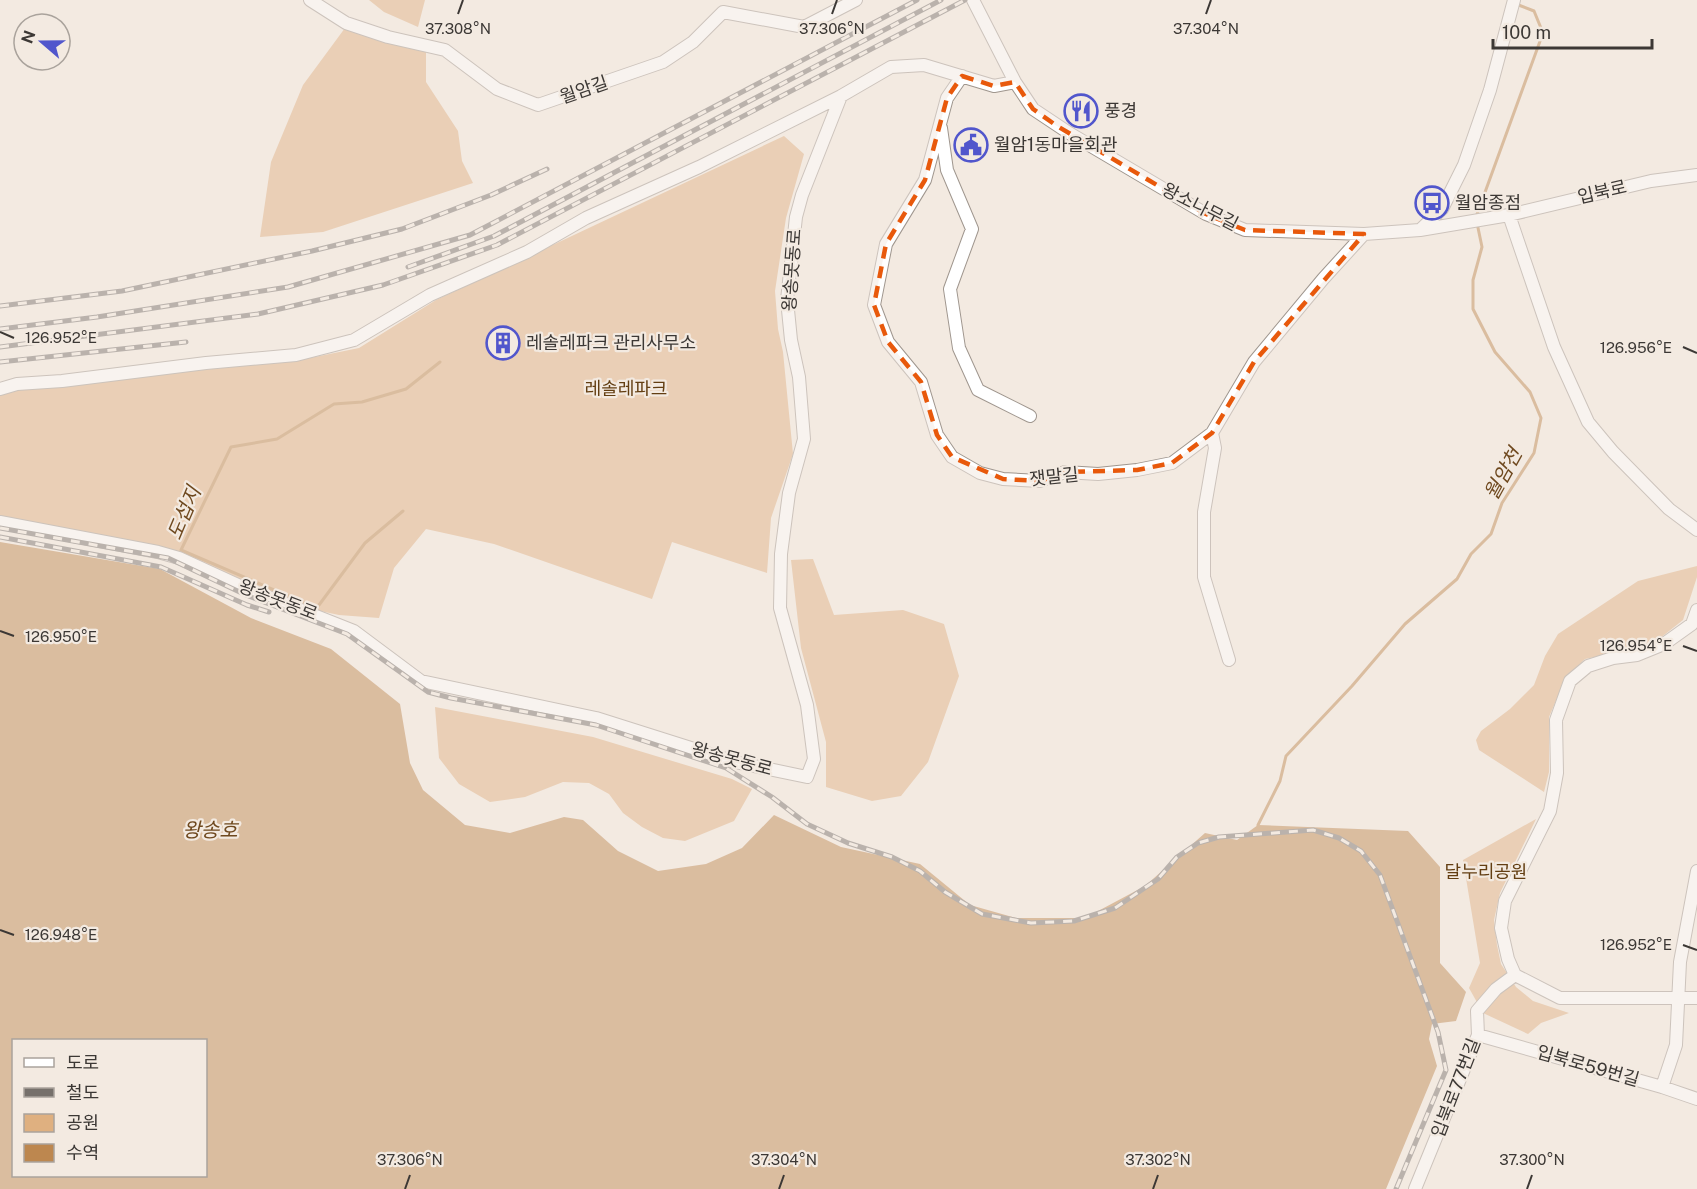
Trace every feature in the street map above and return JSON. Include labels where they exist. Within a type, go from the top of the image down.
[{"type":"street","name":"월암길","points":[[310,0],[346,23],[388,37],[445,50],[497,89],[538,105],[663,62],[693,42],[723,12],[804,27],[855,0]]},
{"type":"street","points":[[0,389],[17,384],[296,355],[354,340],[430,295],[527,252],[586,218],[699,167],[862,86],[891,67],[924,65],[994,86],[1015,82],[973,0]]},
{"type":"street","points":[[1420,230],[1442,209],[1464,165],[1490,90],[1513,5]]},
{"type":"street","name":"잿말길","points":[[962,76],[947,98],[925,180],[886,244],[874,304],[888,342],[921,382],[937,435],[952,457],[980,473],[1003,480],[1040,481],[1065,472],[1098,474],[1172,463],[1212,434],[1254,362],[1364,234]]},
{"type":"street","name":"왕소나무길","points":[[1015,82],[1033,109],[1057,126],[1206,214],[1245,230],[1364,234],[1452,226]]},
{"type":"street","name":"왕송못동로","points":[[0,522],[158,552],[178,558],[240,586],[354,630],[421,681],[596,718],[735,762],[807,777],[814,759],[807,705],[780,608],[781,554],[789,493],[804,439],[799,377],[791,340],[787,300],[796,217],[802,195],[841,96]]},
{"type":"street","points":[[940,124],[947,170],[972,229],[950,289],[959,348],[978,390],[1030,416]]},
{"type":"street","name":"입북로","points":[[1452,226],[1509,215],[1651,181],[1697,174]]},
{"type":"street","points":[[1509,215],[1554,347],[1588,422],[1613,452],[1669,510],[1697,530]]},
{"type":"street","points":[[1212,434],[1215,448],[1204,512],[1204,576],[1229,660]]},
{"type":"street","points":[[1697,610],[1692,624],[1664,644],[1637,655],[1613,658],[1588,666],[1570,681],[1556,720],[1557,773],[1550,812],[1505,901],[1501,928],[1508,959],[1515,975],[1560,998],[1697,998]]},
{"type":"street","points":[[1662,1087],[1676,1045],[1680,962],[1697,871]]},
{"type":"street","name":"입북로77번길","points":[[1415,1189],[1478,1035],[1477,1011],[1496,989],[1515,975]]},
{"type":"street","name":"입북로59번길","points":[[1478,1035],[1697,1099]]},
{"type":"highlighted area","points":[[962,76],[994,86],[1015,82],[1033,109],[1057,126],[1206,214],[1245,230],[1364,234],[1254,362],[1212,433],[1172,463],[1137,470],[1065,472],[1040,481],[1003,479],[952,457],[937,435],[921,382],[888,342],[874,305],[886,244],[925,180],[947,98]]},
{"type":"green space","points":[[369,0],[425,0],[418,27],[384,12]]},
{"type":"green space","points":[[345,28],[380,41],[426,52],[426,82],[458,131],[462,161],[473,183],[323,232],[260,237],[271,162],[303,85]]},
{"type":"green space","name":"레솔레파크","points":[[784,136],[804,154],[786,218],[775,291],[793,454],[771,518],[767,573],[672,542],[652,599],[494,544],[426,529],[394,568],[379,618],[339,615],[306,608],[166,549],[0,518],[0,395],[19,389],[300,360],[359,348],[436,300]]},
{"type":"green space","points":[[813,559],[834,615],[903,610],[944,624],[959,676],[928,762],[901,796],[872,801],[826,787],[826,742],[801,648],[791,560]]},
{"type":"green space","points":[[1697,566],[1697,577],[1683,620],[1659,639],[1637,648],[1585,659],[1566,677],[1549,717],[1549,772],[1544,792],[1479,750],[1476,740],[1481,731],[1510,709],[1534,685],[1545,656],[1558,634],[1638,581]]},
{"type":"green space","points":[[435,707],[593,737],[732,779],[752,789],[734,821],[685,841],[663,838],[642,827],[623,813],[609,794],[589,783],[563,782],[525,797],[490,802],[459,784],[439,758]]},
{"type":"green space","name":"달누리공원","points":[[1536,819],[1500,893],[1494,920],[1497,945],[1501,964],[1516,987],[1533,1001],[1569,1013],[1541,1023],[1528,1034],[1483,1013],[1469,988],[1480,963],[1463,860]]},
{"type":"water","name":"왕송호","points":[[0,542],[160,569],[251,618],[331,649],[400,704],[410,763],[423,790],[465,825],[510,833],[564,817],[583,820],[618,851],[658,871],[706,864],[742,848],[774,815],[841,847],[920,864],[970,905],[1016,918],[1085,918],[1145,886],[1205,833],[1237,840],[1258,825],[1408,831],[1440,867],[1440,963],[1466,992],[1456,1021],[1432,1024],[1429,1039],[1437,1066],[1386,1189],[0,1189]]},
{"type":"waterway","name":"월암천","points":[[1476,217],[1543,33],[1534,11],[1516,4]]},
{"type":"waterway","name":"월암천","points":[[1258,825],[1280,781],[1286,756],[1352,686],[1405,624],[1457,579],[1471,554],[1491,534],[1502,503],[1534,453],[1541,418],[1530,392],[1495,352],[1473,309],[1473,280],[1482,247],[1477,223]]},
{"type":"waterway","name":"도섭지","points":[[403,511],[365,543],[319,605],[314,607],[181,550],[231,447],[277,439],[334,404],[362,402],[406,389],[440,362]]},
{"type":"railway","points":[[0,329],[97,317],[288,287],[470,235],[917,0]]},
{"type":"railway","points":[[408,267],[494,236],[941,0]]},
{"type":"railway","points":[[0,347],[258,314],[383,285],[497,245],[965,0]]},
{"type":"railway","points":[[0,306],[122,291],[312,251],[402,229],[491,195],[547,169]]},
{"type":"railway","points":[[0,362],[186,342]]},
{"type":"railway","points":[[0,528],[168,558],[246,595],[347,634],[428,692],[596,725],[726,768],[772,797],[807,824],[848,843],[892,857],[920,871],[945,892],[982,914],[1031,923],[1074,921],[1115,908],[1158,879],[1177,857],[1198,843],[1219,837],[1313,830],[1339,838],[1361,851],[1380,875],[1438,1032],[1446,1070],[1396,1189]]},
{"type":"railway","points":[[0,537],[161,567],[247,605],[269,612]]},
{"type":"place","name":"풍경","points":[[1081,111]]},
{"type":"place","name":"월암1동마을회관","points":[[971,145]]},
{"type":"place","name":"월암종점","points":[[1432,203]]},
{"type":"place","name":"레솔레파크 관리사무소","points":[[503,343]]}]
